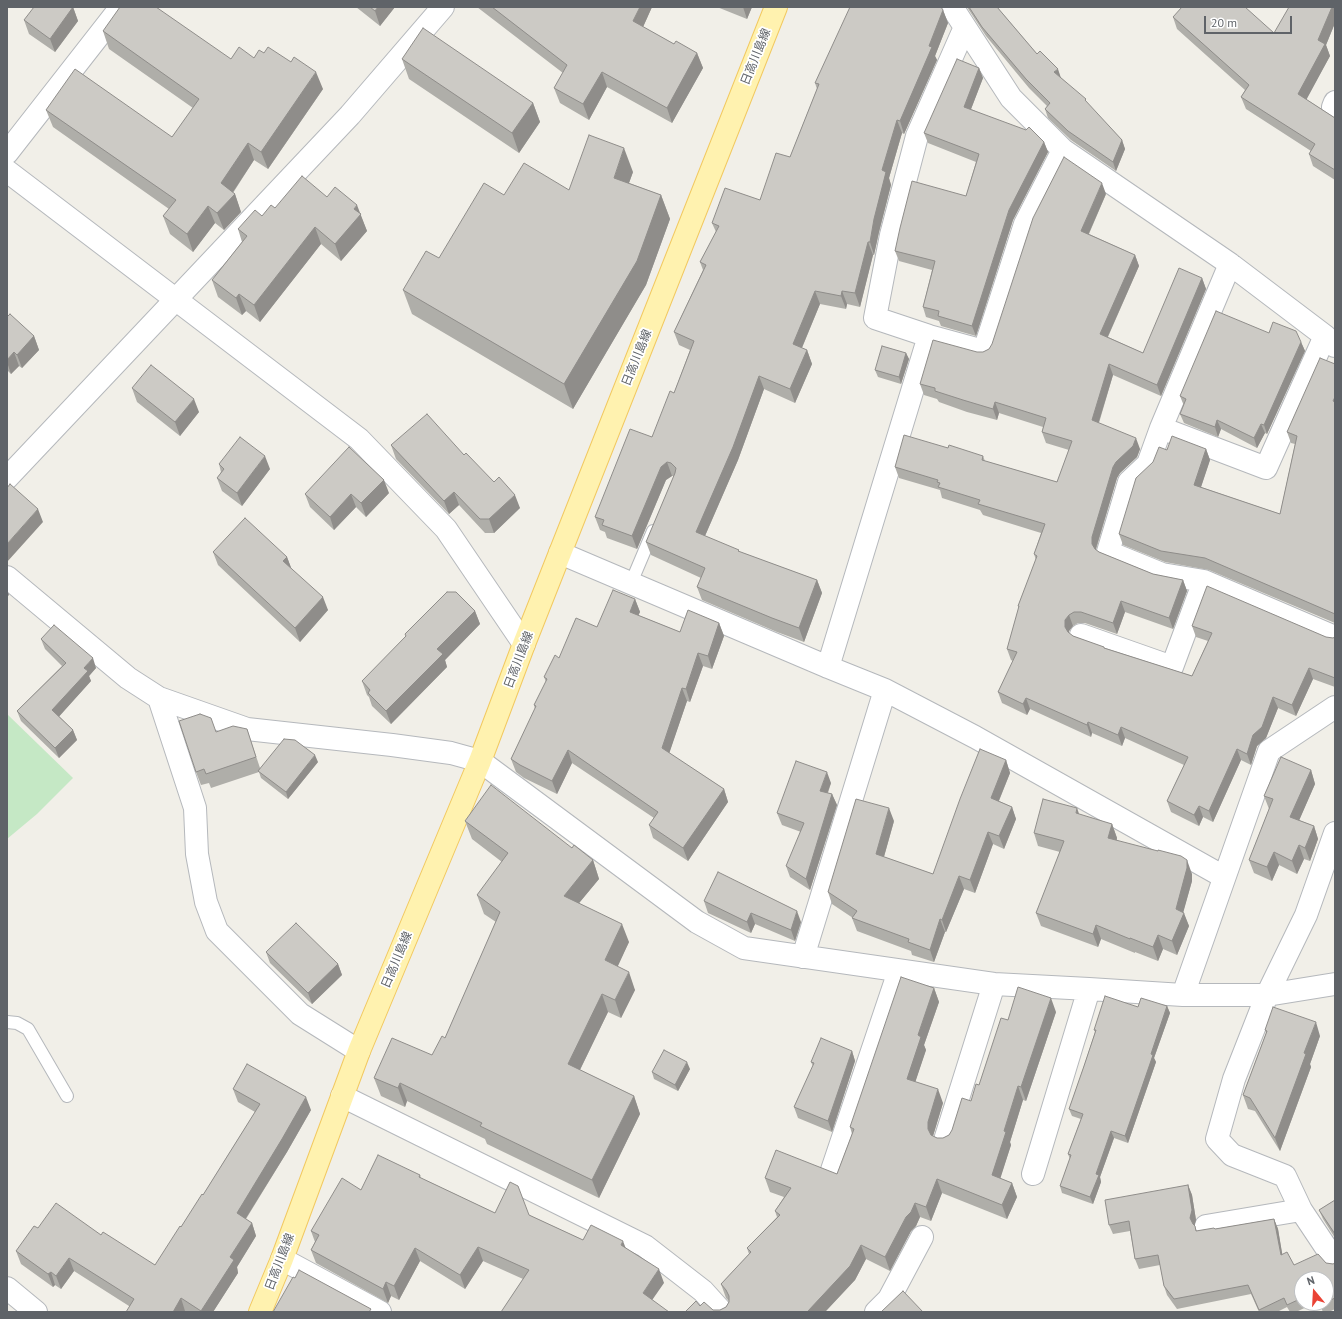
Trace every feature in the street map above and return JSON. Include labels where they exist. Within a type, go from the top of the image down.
[{"type":"main road","name":"日高川島線","points":[[260,1312],[282,1259],[359,1051],[480,761],[524,644],[776,7]]},
{"type":"street","points":[[7,153],[121,7]]},
{"type":"street","points":[[7,478],[350,114],[443,7]]},
{"type":"street","points":[[952,7],[966,26],[1011,98],[1063,150],[1230,264],[1330,341],[1266,468],[1161,428]]},
{"type":"street","points":[[966,26],[917,136],[891,235],[875,318],[929,336],[984,351],[1025,224],[1063,150]]},
{"type":"street","points":[[1335,102],[1333,107],[1335,108]]},
{"type":"street","points":[[7,171],[359,440],[446,529],[524,644]]},
{"type":"street","points":[[1230,264],[1161,428],[1148,464],[1128,482],[1108,552],[1162,574],[1204,581],[1335,637]]},
{"type":"street","points":[[828,667],[929,336]]},
{"type":"street","points":[[560,553],[885,690],[975,737],[1224,877]]},
{"type":"street","points":[[7,577],[128,678],[160,698],[247,729],[451,753],[480,761],[697,922],[744,948],[994,984],[1183,995],[1267,995],[1335,984]]},
{"type":"street","points":[[1081,636],[1172,667],[1204,581]]},
{"type":"street","points":[[803,957],[885,690]]},
{"type":"street","points":[[160,698],[195,808],[197,854],[206,902],[217,931],[300,1014],[359,1051]]},
{"type":"street","points":[[1183,995],[1269,751],[1335,707]]},
{"type":"street","points":[[1335,833],[1306,915],[1267,995],[1234,1080],[1218,1139],[1232,1155],[1285,1176],[1301,1210],[1335,1261]]},
{"type":"street","points":[[832,1170],[899,971]]},
{"type":"street","points":[[945,1140],[994,984]]},
{"type":"street","points":[[1033,1174],[1089,989]]},
{"type":"street","points":[[342,1096],[645,1246],[703,1292],[722,1312]]},
{"type":"street","points":[[1206,1226],[1301,1210]]},
{"type":"street","points":[[876,1312],[889,1299],[922,1237]]},
{"type":"street","points":[[282,1259],[380,1312]]},
{"type":"street","points":[[8,1292],[36,1312]]},
{"type":"lane","points":[[631,583],[658,519]]},
{"type":"lane","points":[[7,1022],[17,1023],[28,1029],[67,1096]]},
{"type":"green space","points":[[7,714],[73,778],[37,814],[7,839]]},
{"type":"building","points":[[34,7],[73,7],[50,39],[24,20]]},
{"type":"building","points":[[120,7],[156,7],[231,59],[239,47],[254,58],[259,50],[264,53],[268,47],[291,62],[294,57],[316,72],[261,152],[248,143],[221,183],[235,194],[217,213],[208,206],[187,234],[163,216],[176,200],[46,110],[75,69],[172,137],[199,99],[103,31]]},
{"type":"building","points":[[370,7],[378,7],[375,11]]},
{"type":"building","points":[[492,7],[640,7],[633,21],[674,44],[676,41],[697,53],[667,108],[602,72],[583,104],[554,88],[567,65]]},
{"type":"building","points":[[850,7],[941,7],[943,10],[929,46],[932,47],[900,121],[897,120],[882,170],[886,172],[874,219],[870,242],[868,242],[855,293],[842,291],[841,296],[815,291],[793,344],[807,350],[790,389],[759,376],[733,447],[696,532],[739,550],[738,551],[817,580],[799,628],[697,587],[705,568],[646,542],[675,473],[676,468],[671,463],[667,462],[661,467],[632,536],[602,525],[604,520],[595,517],[630,429],[652,437],[670,391],[674,393],[694,341],[674,332],[706,265],[700,262],[719,226],[712,223],[725,188],[760,200],[776,153],[790,157],[819,84],[815,83]]},
{"type":"building","points":[[969,7],[997,7],[1037,54],[1040,51],[1058,69],[1054,72],[1086,99],[1085,100],[1122,140],[1113,162],[1068,131],[1045,109],[1050,103],[1026,79],[982,27]]},
{"type":"building","points":[[1182,7],[1245,7],[1274,33],[1289,7],[1332,7],[1318,40],[1325,44],[1298,94],[1335,118],[1335,170],[1309,154],[1315,144],[1241,97],[1249,85],[1173,17]]},
{"type":"building","points":[[423,28],[533,103],[512,133],[402,59]]},
{"type":"building","points":[[957,59],[979,68],[964,107],[1026,130],[1029,127],[1044,142],[1009,210],[972,326],[938,316],[939,311],[923,307],[935,261],[895,251],[912,181],[966,196],[979,154],[924,133]]},
{"type":"building","points":[[589,135],[624,148],[614,178],[661,195],[637,261],[564,384],[403,290],[426,251],[439,258],[484,183],[504,195],[524,163],[569,190]]},
{"type":"building","points":[[1064,157],[1102,183],[1081,231],[1135,255],[1100,334],[1143,353],[1179,268],[1202,278],[1157,385],[1109,364],[1092,420],[1136,438],[1133,446],[1116,462],[1113,467],[1092,537],[1092,544],[1099,552],[1153,574],[1183,580],[1169,618],[1121,601],[1113,623],[1081,612],[1074,612],[1065,620],[1065,627],[1073,636],[1104,648],[1192,676],[1212,633],[1192,626],[1207,586],[1326,637],[1335,637],[1335,678],[1309,668],[1292,705],[1273,697],[1262,727],[1253,735],[1247,754],[1237,749],[1209,811],[1199,806],[1194,815],[1167,801],[1188,757],[1121,727],[1118,735],[1088,722],[1087,725],[1026,698],[1023,704],[998,692],[1017,652],[1007,649],[1018,606],[1037,556],[1034,554],[1045,524],[978,504],[980,500],[938,487],[940,483],[937,482],[938,480],[895,467],[904,435],[948,448],[949,445],[983,456],[982,460],[1057,482],[1072,441],[1042,432],[1046,418],[995,402],[993,409],[935,391],[935,388],[920,384],[933,340],[977,352],[983,352],[989,349],[992,344],[1033,218]]},
{"type":"building","points":[[302,176],[327,197],[335,187],[357,205],[354,209],[361,214],[335,244],[315,227],[254,305],[239,294],[236,298],[212,280],[247,236],[238,229],[255,210],[262,216],[271,205],[275,208]]},
{"type":"building","points":[[1216,311],[1269,333],[1273,322],[1296,331],[1301,342],[1264,425],[1261,424],[1254,438],[1217,420],[1215,427],[1180,414],[1186,399],[1180,396]]},
{"type":"building","points":[[10,314],[34,336],[17,355],[14,352],[7,360],[7,317]]},
{"type":"building","points":[[882,346],[906,353],[899,377],[875,370]]},
{"type":"building","points":[[1320,358],[1335,364],[1335,397],[1333,401],[1335,402],[1335,614],[1205,558],[1161,551],[1119,534],[1136,478],[1153,462],[1159,447],[1167,450],[1172,436],[1206,449],[1194,485],[1280,514],[1297,436],[1287,432]]},
{"type":"building","points":[[151,365],[194,399],[175,422],[132,388]]},
{"type":"building","points":[[427,414],[464,455],[466,453],[494,482],[499,477],[515,495],[489,519],[480,519],[454,492],[444,501],[391,445]]},
{"type":"building","points":[[240,437],[265,456],[237,493],[217,478],[224,469],[219,464]]},
{"type":"building","points":[[349,447],[384,480],[361,503],[351,494],[330,517],[305,494]]},
{"type":"building","points":[[10,484],[38,509],[7,544],[7,488]]},
{"type":"building","points":[[245,518],[287,557],[283,561],[323,597],[295,628],[213,552]]},
{"type":"building","points":[[613,590],[635,599],[630,612],[680,632],[688,610],[719,623],[708,656],[698,653],[686,689],[682,688],[662,748],[724,789],[683,848],[649,825],[658,812],[568,750],[552,781],[511,759],[547,679],[544,677],[555,655],[559,658],[576,618],[597,627]]},
{"type":"building","points":[[447,592],[456,592],[475,611],[437,649],[443,654],[386,711],[368,693],[370,690],[362,681],[406,636],[405,634]]},
{"type":"building","points":[[54,625],[93,658],[84,668],[88,671],[52,710],[73,730],[55,748],[17,711],[66,663],[41,639]]},
{"type":"building","points":[[200,714],[211,718],[216,732],[233,726],[247,729],[256,757],[206,774],[204,769],[196,772],[179,721]]},
{"type":"building","points":[[284,739],[295,740],[315,755],[286,792],[258,771]]},
{"type":"building","points":[[980,749],[1006,760],[991,798],[1012,807],[999,836],[988,832],[970,880],[959,876],[942,920],[940,919],[930,950],[908,942],[909,939],[852,918],[857,911],[828,892],[856,799],[889,808],[876,854],[933,874]]},
{"type":"building","points":[[1281,757],[1311,770],[1290,817],[1314,826],[1305,848],[1299,845],[1292,861],[1274,852],[1267,867],[1249,860],[1273,799],[1264,796]]},
{"type":"building","points":[[796,761],[827,772],[820,791],[832,794],[806,879],[786,866],[804,823],[777,813]]},
{"type":"building","points":[[491,785],[572,848],[574,845],[593,860],[564,896],[622,924],[605,960],[629,972],[615,1000],[602,994],[568,1064],[634,1096],[592,1180],[480,1126],[482,1123],[400,1083],[398,1088],[374,1078],[392,1038],[432,1055],[442,1036],[445,1038],[500,912],[477,895],[508,853],[465,821]]},
{"type":"building","points":[[1043,799],[1077,808],[1076,813],[1112,824],[1108,838],[1181,856],[1187,860],[1187,868],[1176,909],[1184,913],[1172,941],[1158,935],[1153,947],[1096,925],[1093,934],[1036,913],[1064,841],[1034,833]]},
{"type":"building","points":[[718,872],[797,911],[791,930],[751,913],[747,922],[704,901]]},
{"type":"building","points":[[296,923],[338,964],[308,993],[266,952]]},
{"type":"building","points":[[901,977],[934,988],[918,1035],[921,1037],[907,1079],[938,1089],[928,1122],[928,1129],[931,1135],[937,1138],[943,1138],[949,1135],[962,1098],[971,1101],[976,1084],[979,1085],[1001,1018],[1008,1020],[1018,987],[1051,998],[1021,1087],[1018,1086],[1004,1131],[1006,1132],[992,1175],[1012,1183],[1002,1205],[937,1179],[926,1207],[915,1203],[885,1257],[861,1245],[850,1266],[808,1311],[809,1312],[685,1312],[696,1301],[700,1306],[704,1302],[713,1310],[720,1310],[726,1307],[729,1302],[729,1296],[721,1284],[751,1252],[747,1248],[780,1215],[775,1211],[791,1188],[765,1178],[776,1150],[837,1174],[854,1129],[850,1127]]},
{"type":"building","points":[[1105,996],[1138,1007],[1141,998],[1167,1006],[1151,1054],[1153,1055],[1125,1136],[1111,1131],[1096,1174],[1099,1175],[1090,1197],[1060,1186],[1071,1155],[1068,1154],[1083,1114],[1069,1109],[1096,1030],[1094,1030]]},
{"type":"building","points":[[1273,1007],[1316,1022],[1304,1053],[1306,1054],[1275,1138],[1250,1098],[1243,1095],[1267,1031],[1265,1030]]},
{"type":"building","points":[[821,1038],[852,1051],[828,1121],[794,1107],[814,1063],[811,1062]]},
{"type":"building","points":[[664,1050],[687,1062],[675,1085],[652,1072]]},
{"type":"building","points":[[247,1064],[306,1097],[237,1213],[252,1223],[230,1257],[234,1260],[201,1311],[181,1298],[173,1312],[126,1312],[134,1299],[69,1258],[56,1276],[51,1272],[48,1274],[16,1251],[34,1226],[38,1228],[56,1203],[101,1235],[103,1232],[155,1265],[180,1226],[181,1227],[202,1194],[203,1195],[260,1104],[233,1089]]},
{"type":"building","points":[[378,1155],[420,1175],[419,1177],[495,1213],[510,1182],[518,1186],[529,1215],[583,1240],[591,1225],[623,1241],[621,1245],[659,1269],[643,1293],[669,1312],[501,1312],[529,1270],[478,1247],[460,1275],[415,1248],[394,1286],[386,1282],[383,1289],[311,1250],[319,1235],[311,1231],[342,1178],[361,1190]]},
{"type":"building","points":[[1188,1185],[1192,1210],[1190,1218],[1196,1231],[1274,1219],[1281,1255],[1287,1252],[1294,1265],[1318,1254],[1326,1263],[1335,1263],[1335,1298],[1334,1271],[1294,1271],[1294,1302],[1287,1305],[1284,1298],[1259,1310],[1248,1285],[1174,1299],[1164,1286],[1158,1255],[1135,1259],[1129,1221],[1109,1225],[1105,1200]]},
{"type":"building","points":[[1335,1200],[1335,1234],[1319,1210]]},
{"type":"building","points":[[299,1270],[371,1309],[369,1312],[273,1312],[293,1277],[295,1278]]},
{"type":"building","points":[[903,1291],[923,1312],[881,1312]]}]
